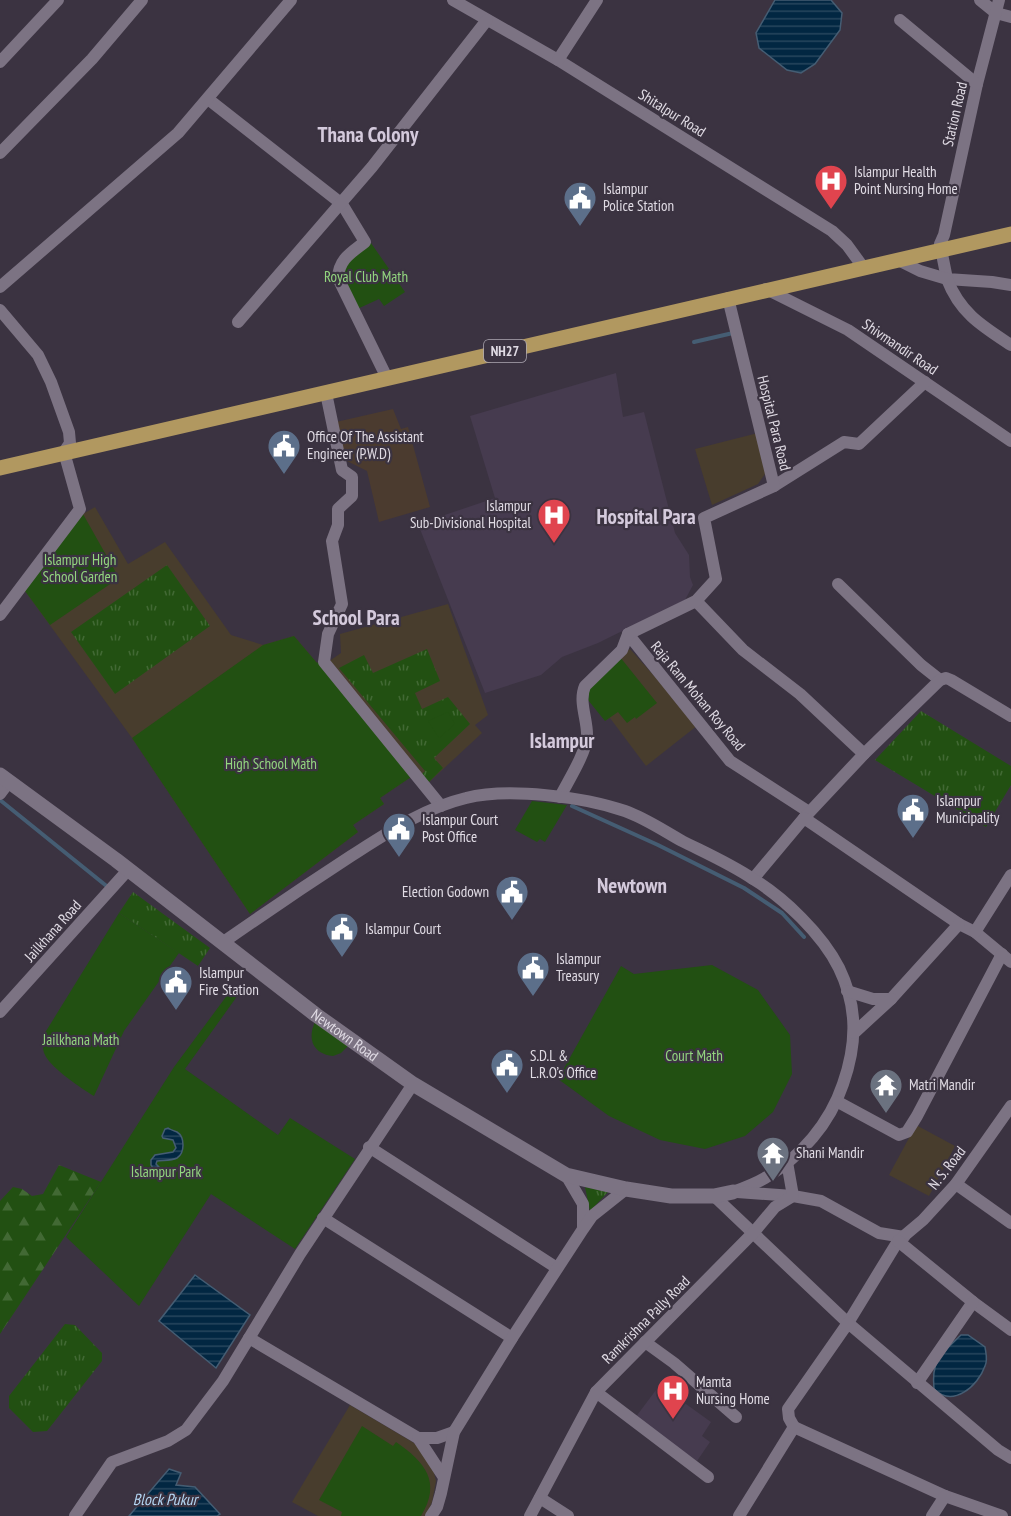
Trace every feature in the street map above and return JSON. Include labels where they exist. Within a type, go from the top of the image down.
[{"type":"main road","name":"NH27","points":[[0,468],[898,260],[943,242],[1011,234]]},
{"type":"street","points":[[0,62],[58,0]]},
{"type":"street","points":[[0,153],[92,59],[142,0]]},
{"type":"street","points":[[0,287],[178,133],[291,0]]},
{"type":"street","name":"Shitalpur Road","points":[[453,0],[558,60],[832,231],[847,244],[863,267]]},
{"type":"street","points":[[558,60],[597,0]]},
{"type":"street","points":[[980,0],[996,13],[1011,17]]},
{"type":"street","name":"Station Road","points":[[943,242],[977,84],[999,0]]},
{"type":"street","points":[[238,322],[342,204],[487,20]]},
{"type":"street","points":[[900,20],[977,84]]},
{"type":"street","points":[[208,99],[342,204],[365,242],[343,259],[338,269],[338,278],[387,378]]},
{"type":"street","points":[[943,242],[947,279],[954,297],[976,322],[1011,345]]},
{"type":"street","points":[[898,260],[920,271],[947,279],[1011,285]]},
{"type":"street","name":"Shivmandir Road","points":[[766,289],[848,330],[1011,441]]},
{"type":"street","name":"Hospital Para Road","points":[[628,634],[696,601],[716,579],[704,518],[774,486],[728,298]]},
{"type":"street","points":[[0,310],[38,356],[51,382],[69,432],[70,443],[64,452],[80,509],[0,615]]},
{"type":"street","points":[[774,486],[844,442],[859,444],[925,382]]},
{"type":"street","points":[[326,393],[342,470],[352,477],[352,496],[338,509],[338,525],[332,541],[342,604],[328,634],[324,662],[441,806]]},
{"type":"street","points":[[838,584],[921,665],[940,680]]},
{"type":"street","points":[[696,601],[743,650],[800,694],[864,754]]},
{"type":"street","points":[[560,797],[587,737],[582,693],[585,686],[622,650],[628,634]]},
{"type":"street","name":"Raja Ram Mohan Roy Road","points":[[628,634],[730,761],[959,924],[975,932],[1006,958]]},
{"type":"street","points":[[753,879],[807,815],[864,754],[940,680],[946,678],[951,680],[1011,716]]},
{"type":"street","name":"Newtown Road","points":[[3,784],[128,870],[316,1015],[412,1084],[566,1175],[626,1189],[671,1196],[714,1196],[733,1192]]},
{"type":"street","points":[[222,943],[393,829],[441,806],[468,797],[505,793],[560,797],[617,809],[634,815],[753,879],[790,908],[816,933],[838,967],[853,1013],[852,1059],[838,1102],[821,1130],[787,1162],[765,1178],[733,1192]]},
{"type":"street","name":"Jailkhana Road","points":[[0,1012],[128,870]]},
{"type":"street","points":[[975,932],[1011,875]]},
{"type":"street","points":[[854,1034],[891,999],[959,924]]},
{"type":"street","points":[[838,1102],[899,1134],[907,1132],[1006,958]]},
{"type":"street","points":[[847,991],[873,999],[891,999]]},
{"type":"street","points":[[75,1516],[112,1462],[168,1441],[186,1430],[223,1381],[323,1218],[412,1084]]},
{"type":"street","name":"N. S. Road","points":[[794,1427],[788,1410],[848,1323],[901,1239],[923,1220],[956,1184],[1011,1106]]},
{"type":"street","points":[[369,1147],[558,1268]]},
{"type":"street","points":[[787,1162],[793,1196]]},
{"type":"street","points":[[566,1175],[582,1204],[583,1229]]},
{"type":"street","points":[[956,1184],[1011,1223]]},
{"type":"street","points":[[431,1516],[437,1507],[441,1493],[454,1432],[592,1216],[626,1189]]},
{"type":"street","points":[[733,1192],[793,1196],[821,1201],[879,1233],[901,1239],[973,1302],[1011,1330]]},
{"type":"street","points":[[714,1196],[848,1323],[917,1383],[998,1450],[1011,1458]]},
{"type":"street","name":"Ramkrishna Pally Road","points":[[530,1516],[596,1392],[754,1232],[775,1207],[793,1196]]},
{"type":"street","points":[[323,1218],[512,1338]]},
{"type":"street","points":[[917,1383],[973,1302]]},
{"type":"street","points":[[249,1338],[418,1438],[443,1476]]},
{"type":"street","points":[[645,1342],[674,1363],[736,1417]]},
{"type":"street","points":[[596,1392],[708,1477]]},
{"type":"street","points":[[739,1516],[794,1427],[945,1496],[1002,1516]]},
{"type":"street","points":[[418,1438],[437,1438],[454,1432]]},
{"type":"street","points":[[932,1516],[945,1496]]},
{"type":"street","points":[[540,1498],[568,1516]]},
{"type":"shaded area","name":"Islampur Sub-Divisional Hospital","points":[[616,373],[623,417],[644,412],[675,533],[689,555],[690,577],[693,585],[685,600],[598,643],[562,657],[541,675],[485,693],[418,524],[495,498],[470,416]]},
{"type":"shaded area","points":[[393,409],[401,429],[408,427],[430,507],[379,522],[367,471],[343,459],[336,422]]},
{"type":"shaded area","points":[[758,433],[767,471],[758,484],[712,505],[695,449]]},
{"type":"shaded area","name":"High School Math","points":[[95,507],[128,564],[165,542],[231,635],[263,645],[294,636],[317,663],[320,661],[414,775],[380,798],[384,804],[353,825],[358,832],[250,914],[132,738],[25,591],[83,514]]},
{"type":"shaded area","points":[[448,604],[488,715],[475,725],[482,733],[427,784],[328,662],[341,653],[340,634]]},
{"type":"shaded area","points":[[630,649],[698,725],[646,766],[610,718],[605,721],[620,657]]},
{"type":"shaded area","points":[[916,1125],[955,1146],[929,1196],[889,1175]]},
{"type":"shaded area","name":"Mamta Nursing Home","points":[[662,1382],[681,1396],[679,1399],[711,1422],[702,1436],[710,1442],[697,1461],[635,1418]]},
{"type":"shaded area","points":[[350,1405],[414,1443],[425,1455],[433,1469],[436,1481],[432,1502],[426,1516],[318,1516],[292,1502]]},
{"type":"green space","name":"Royal Club Math","points":[[371,243],[405,292],[384,306],[379,299],[355,310],[344,287],[342,267]]},
{"type":"green space","name":"Islampur High School Garden","points":[[83,514],[119,578],[50,625],[25,591]]},
{"type":"green space","points":[[167,565],[210,626],[115,694],[71,632]]},
{"type":"green space","name":"High School Math","points":[[294,636],[317,663],[320,661],[414,775],[380,798],[384,804],[353,825],[358,832],[250,914],[132,738],[263,645]]},
{"type":"green space","points":[[427,649],[440,681],[415,693],[422,709],[448,697],[470,724],[434,758],[443,768],[427,784],[420,776],[425,771],[339,668],[364,655],[373,673]]},
{"type":"green space","points":[[620,657],[657,703],[627,723],[618,712],[605,721],[588,700],[590,685]]},
{"type":"green space","points":[[921,711],[1011,766],[1011,785],[986,827],[875,760]]},
{"type":"green space","points":[[448,712],[455,724],[439,738],[428,721]]},
{"type":"green space","points":[[532,801],[567,805],[545,842],[540,839],[537,842],[515,830]]},
{"type":"green space","points":[[133,892],[210,948],[198,966],[119,913]]},
{"type":"green space","name":"Jailkhana Math","points":[[119,913],[179,953],[124,1031],[94,1096],[54,1066],[43,1051],[43,1036]]},
{"type":"green space","name":"Court Math","points":[[712,965],[758,990],[790,1035],[792,1074],[773,1112],[745,1136],[705,1149],[660,1140],[609,1116],[558,1079],[621,966],[634,974]]},
{"type":"green space","name":"Islampur Park","points":[[231,990],[238,995],[185,1069],[278,1135],[290,1118],[355,1159],[295,1249],[211,1194],[139,1306],[66,1237],[174,1067]]},
{"type":"green space","points":[[315,1022],[348,1046],[341,1053],[333,1056],[316,1049],[312,1040]]},
{"type":"green space","points":[[59,1165],[101,1182],[0,1334],[0,1201],[13,1187],[22,1189],[32,1196],[43,1194]]},
{"type":"green space","points":[[585,1187],[608,1192],[590,1211]]},
{"type":"green space","points":[[65,1324],[75,1325],[102,1353],[102,1361],[47,1431],[33,1432],[9,1408],[9,1396]]},
{"type":"green space","points":[[362,1426],[393,1446],[396,1442],[422,1465],[430,1483],[430,1493],[421,1516],[341,1516],[342,1512],[319,1500]]},
{"type":"water","points":[[775,0],[831,0],[842,13],[840,30],[815,64],[801,73],[787,70],[759,48],[756,33]]},
{"type":"water","points":[[168,1128],[182,1137],[182,1153],[175,1159],[157,1161],[156,1164],[159,1167],[153,1168],[151,1160],[155,1155],[173,1152],[176,1148],[173,1140],[162,1136]]},
{"type":"water","points":[[195,1275],[250,1315],[216,1368],[159,1321]]},
{"type":"water","points":[[961,1335],[968,1335],[985,1347],[986,1364],[977,1381],[964,1392],[949,1396],[941,1394],[934,1389],[936,1364],[943,1353]]},
{"type":"water","name":"Block Pukur","points":[[169,1469],[181,1473],[176,1485],[195,1487],[220,1514],[217,1516],[129,1516]]},
{"type":"waterway","points":[[694,342],[733,333]]},
{"type":"waterway","points":[[0,800],[109,888]]},
{"type":"waterway","points":[[572,806],[658,845],[744,888],[782,913],[804,937]]},
{"type":"place","name":"Islampur Health Point Nursing Home","points":[[831,210]]},
{"type":"place","name":"Islampur Police Station","points":[[580,227]]},
{"type":"place","name":"Office Of The Assistant Engineer (P.W.D)","points":[[284,475]]},
{"type":"place","name":"Islampur Sub-Divisional Hospital","points":[[554,544]]},
{"type":"place","name":"Islampur Municipality","points":[[913,839]]},
{"type":"place","name":"Islampur Court Post Office","points":[[399,858]]},
{"type":"place","name":"Election Godown","points":[[512,921]]},
{"type":"place","name":"Islampur Court","points":[[342,958]]},
{"type":"place","name":"Islampur Treasury","points":[[533,997]]},
{"type":"place","name":"Islampur Fire Station","points":[[176,1011]]},
{"type":"place","name":"S.D.L & L.R.O’s Office","points":[[507,1094]]},
{"type":"place","name":"Matri Mandir","points":[[886,1114]]},
{"type":"place","name":"Shani Mandir","points":[[773,1182]]},
{"type":"place","name":"Mamta Nursing Home","points":[[673,1420]]},
{"type":"district","name":"Thana Colony","points":[[368,135]]},
{"type":"district","name":"Hospital Para","points":[[646,517]]},
{"type":"district","name":"School Para","points":[[356,618]]},
{"type":"district","name":"Islampur","points":[[562,741]]},
{"type":"district","name":"Newtown","points":[[632,886]]}]
